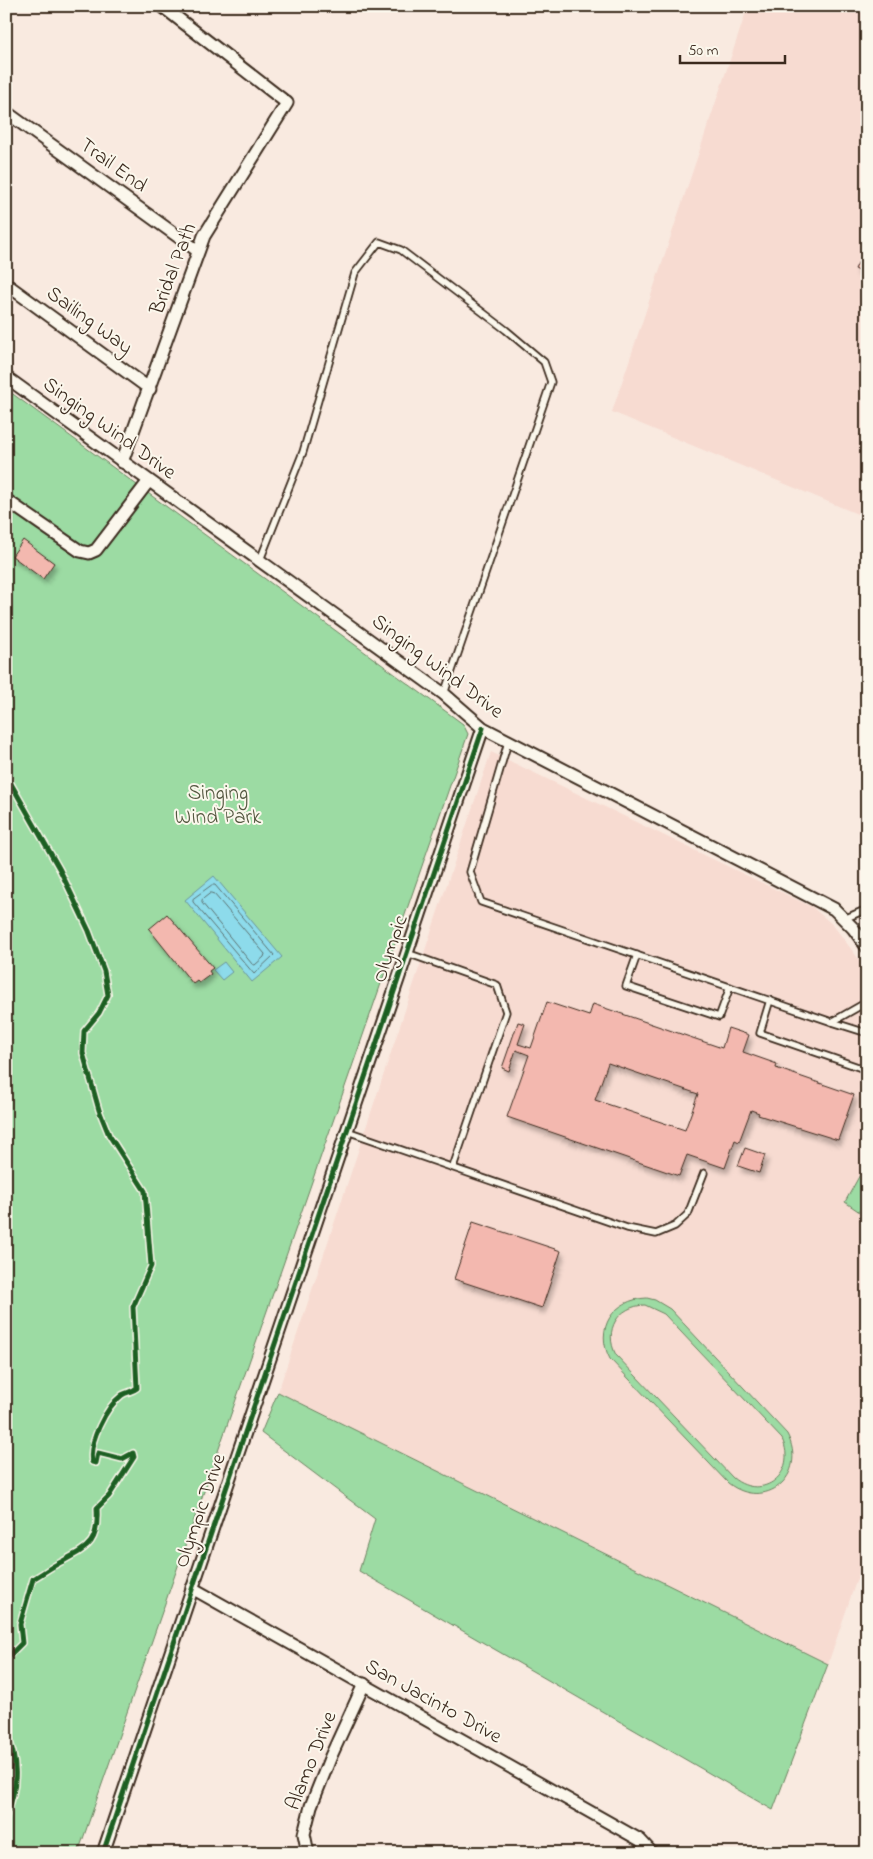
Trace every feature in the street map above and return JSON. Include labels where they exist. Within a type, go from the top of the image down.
[{"type":"street","name":"Bridal Path","points":[[122,462],[204,236],[287,103],[162,6]]},
{"type":"street","name":"Trail End","points":[[6,112],[198,250]]},
{"type":"street","name":"Sailing Way","points":[[6,284],[150,389]]},
{"type":"street","name":"Singing Wind Drive","points":[[6,377],[148,482],[260,560],[444,694],[483,728],[834,909],[867,947]]},
{"type":"street","points":[[6,500],[80,552],[89,553],[96,550],[148,482]]},
{"type":"street","name":"Olympic","points":[[330,1179],[483,728]]},
{"type":"street","name":"Olympic Drive","points":[[102,1853],[330,1179]]},
{"type":"street","name":"San Jacinto Drive","points":[[192,1588],[640,1840],[652,1853]]},
{"type":"street","name":"Alamo Drive","points":[[308,1853],[304,1834],[311,1806],[330,1756],[364,1684]]},
{"type":"lane","points":[[260,560],[303,452],[355,273],[379,242],[401,250],[506,330],[544,362],[551,382],[444,694]]},
{"type":"lane","points":[[508,742],[470,872],[481,902],[867,1033]]},
{"type":"lane","points":[[844,920],[867,909]]},
{"type":"lane","points":[[407,953],[497,986],[506,1012],[453,1167]]},
{"type":"lane","points":[[637,955],[626,986],[719,1018],[730,987]]},
{"type":"lane","points":[[770,1000],[760,1033],[867,1070]]},
{"type":"lane","points":[[832,1022],[867,1002]]},
{"type":"lane","points":[[346,1131],[627,1228],[656,1234],[675,1226],[688,1214],[704,1173]]},
{"type":"shaded area","points":[[748,6],[867,6],[867,518],[612,412]]},
{"type":"shaded area","points":[[491,752],[812,907],[833,925],[867,970],[867,1549],[828,1664],[278,1392]]},
{"type":"green space","name":"Singing Wind Park","points":[[6,389],[463,724],[468,734],[78,1853],[6,1853]]},
{"type":"green space","points":[[867,1162],[867,1217],[845,1202]]},
{"type":"green space","points":[[647,1298],[655,1300],[670,1309],[787,1434],[792,1449],[792,1463],[788,1476],[780,1485],[769,1491],[756,1493],[742,1491],[728,1483],[610,1359],[604,1337],[606,1327],[616,1310],[635,1300]],"holes":[[[645,1305],[664,1314],[782,1439],[786,1451],[785,1463],[781,1473],[775,1480],[766,1485],[756,1487],[744,1485],[733,1478],[616,1355],[612,1346],[612,1328],[621,1315],[635,1306]]]},
{"type":"green space","points":[[278,1392],[828,1664],[773,1810],[359,1571],[375,1519],[261,1433]]},
{"type":"water","points":[[214,876],[282,957],[252,982],[185,900]]},
{"type":"water","points":[[224,962],[232,972],[222,980],[213,970]]},
{"type":"building","points":[[867,245],[867,275],[855,269]]},
{"type":"building","points":[[23,540],[54,563],[43,579],[12,556]]},
{"type":"building","points":[[167,914],[213,968],[209,971],[211,974],[199,983],[197,981],[193,984],[149,929]]},
{"type":"building","points":[[547,1002],[589,1016],[593,1004],[722,1048],[728,1028],[749,1035],[743,1052],[777,1064],[776,1068],[854,1095],[838,1140],[758,1115],[759,1113],[751,1110],[739,1142],[735,1140],[725,1168],[687,1155],[679,1176],[507,1117],[529,1055],[516,1050],[509,1071],[502,1068],[518,1022],[525,1024],[518,1044],[531,1048]],"holes":[[[608,1063],[698,1094],[685,1130],[595,1100]]]},
{"type":"building","points":[[745,1148],[765,1155],[759,1173],[738,1166]]},
{"type":"building","points":[[473,1222],[561,1251],[542,1308],[454,1279]]},
{"type":"cycle path","points":[[103,1853],[483,728]]},
{"type":"cycle path","points":[[6,775],[60,870],[89,931],[104,971],[108,995],[99,1013],[84,1031],[83,1053],[99,1110],[109,1135],[145,1191],[151,1266],[133,1307],[137,1388],[122,1395],[104,1416],[91,1454],[92,1462],[96,1463],[98,1453],[122,1459],[133,1453],[134,1457],[109,1496],[97,1508],[96,1529],[94,1537],[90,1542],[79,1552],[33,1579],[20,1624],[22,1643],[6,1659]]},
{"type":"cycle path","points":[[6,1729],[15,1763],[15,1783],[6,1817]]}]
